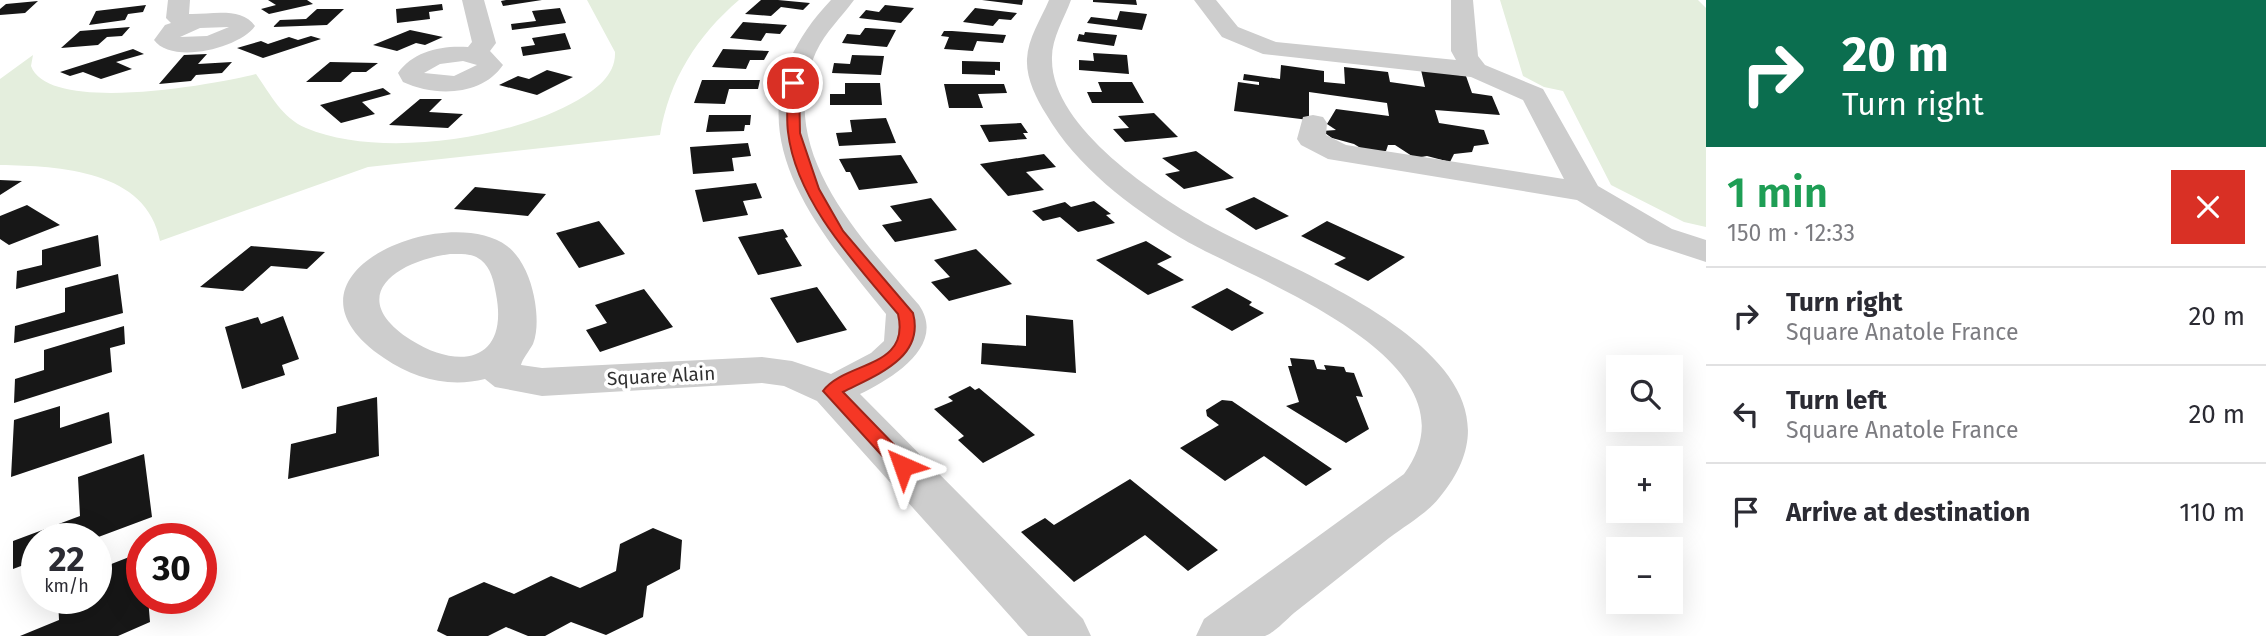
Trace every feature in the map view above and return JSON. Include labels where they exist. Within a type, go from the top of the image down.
[{"type":"street","points":[[179,0],[177,18],[191,24]]},
{"type":"street","points":[[473,0],[484,43],[474,55]]},
{"type":"street","points":[[843,0],[820,23],[801,57],[793,83],[794,133],[802,162],[824,211],[838,233],[905,313],[909,326],[901,350],[885,363],[832,391],[1063,636]]},
{"type":"street","points":[[1060,0],[1040,48],[1040,69],[1050,100],[1078,139],[1124,182],[1171,216],[1220,246],[1360,316],[1383,332],[1409,354],[1428,380],[1440,405],[1444,429],[1439,461],[1421,487],[1224,636]]},
{"type":"street","points":[[1205,0],[1230,32],[1272,49],[1476,70],[1534,95],[1586,192]]},
{"type":"street","points":[[1462,0],[1463,51],[1476,70]]},
{"type":"street","points":[[1313,123],[1311,139],[1338,153],[1586,192],[1660,236],[1706,252]]},
{"type":"street","name":"Square Alain","points":[[491,364],[510,377],[542,382],[770,371],[792,374],[832,391]]},
{"type":"green space","points":[[587,0],[739,0],[710,29],[687,60],[670,96],[660,135],[368,167],[160,241],[152,217],[138,199],[119,186],[73,171],[0,165],[0,79],[33,55],[31,66],[44,81],[68,89],[100,93],[172,89],[256,74],[278,105],[298,124],[336,137],[370,142],[444,140],[518,125],[550,114],[578,100],[598,86],[612,68],[615,52]]},
{"type":"green space","points":[[1500,0],[1698,0],[1706,8],[1706,227],[1684,222],[1611,185],[1563,91],[1544,87],[1523,76]]},
{"type":"building","points":[[268,0],[307,0],[313,4],[269,14],[261,9],[276,5]]},
{"type":"building","points":[[506,0],[542,0],[503,6],[501,1]]},
{"type":"building","points":[[761,0],[810,3],[803,10],[781,7],[771,16],[745,14]]},
{"type":"building","points":[[982,0],[1023,0],[1022,5]]},
{"type":"building","points":[[1136,0],[1137,5],[1093,2]]},
{"type":"building","points":[[38,1],[25,13],[0,15],[0,9],[6,4]]},
{"type":"building","points":[[442,4],[443,10],[429,12],[430,19],[397,23],[396,9]]},
{"type":"building","points":[[146,5],[143,12],[128,14],[125,20],[89,25],[96,11]]},
{"type":"building","points":[[885,5],[914,8],[901,23],[859,18],[866,10],[879,12]]},
{"type":"building","points":[[560,8],[566,23],[512,30],[511,24],[536,21],[532,11]]},
{"type":"building","points":[[975,8],[1017,13],[1011,20],[999,19],[993,26],[963,22]]},
{"type":"building","points":[[317,9],[344,9],[327,25],[273,27],[280,20],[306,19]]},
{"type":"building","points":[[1120,11],[1147,14],[1142,30],[1087,23],[1091,17],[1117,20]]},
{"type":"building","points":[[743,22],[787,25],[780,34],[766,33],[761,41],[730,38]]},
{"type":"building","points":[[130,27],[122,36],[107,37],[98,45],[61,48],[80,31]]},
{"type":"building","points":[[865,28],[896,30],[887,47],[842,43],[847,34],[860,35]]},
{"type":"building","points":[[410,30],[443,37],[425,45],[416,43],[397,51],[373,45]]},
{"type":"building","points":[[944,31],[1006,35],[1003,43],[977,41],[973,51],[944,49],[949,37],[941,36]]},
{"type":"building","points":[[1085,32],[1117,35],[1114,46],[1077,41],[1079,34],[1084,35]]},
{"type":"building","points":[[565,33],[571,49],[523,56],[521,47],[535,45],[532,38]]},
{"type":"building","points":[[311,36],[321,39],[263,58],[237,48],[261,41],[268,44],[289,37],[298,40]]},
{"type":"building","points":[[133,49],[144,54],[116,62],[132,69],[101,79],[83,72],[70,76],[60,72]]},
{"type":"building","points":[[723,49],[769,51],[764,60],[750,60],[746,69],[712,67]]},
{"type":"building","points":[[1093,53],[1127,55],[1129,74],[1079,70],[1079,60],[1094,61]]},
{"type":"building","points":[[207,54],[198,64],[232,62],[222,73],[196,75],[191,81],[159,84],[184,55]]},
{"type":"building","points":[[852,55],[884,56],[881,75],[832,73],[834,63],[850,64]]},
{"type":"building","points":[[962,61],[1000,62],[1000,71],[995,70],[995,75],[962,74]]},
{"type":"building","points":[[330,62],[378,63],[366,72],[352,72],[341,82],[306,82]]},
{"type":"building","points":[[1281,65],[1324,71],[1324,82],[1345,84],[1344,67],[1388,72],[1390,82],[1425,87],[1421,70],[1466,76],[1472,93],[1492,96],[1500,115],[1435,110],[1439,123],[1484,130],[1489,144],[1474,146],[1472,152],[1454,154],[1450,162],[1427,156],[1415,158],[1395,145],[1388,145],[1386,151],[1367,152],[1354,144],[1332,138],[1322,131],[1336,130],[1327,124],[1336,109],[1389,116],[1387,103],[1309,92],[1309,120],[1234,111],[1238,82],[1259,85],[1259,82],[1243,80],[1244,74],[1280,79]]},
{"type":"building","points":[[547,70],[573,77],[537,95],[499,85],[518,76],[529,79]]},
{"type":"building","points":[[702,80],[760,80],[758,89],[729,89],[725,104],[694,103]]},
{"type":"building","points":[[1098,82],[1132,82],[1144,103],[1092,103],[1087,92],[1102,92]]},
{"type":"building","points":[[845,83],[880,83],[882,105],[830,105],[830,94],[845,94]]},
{"type":"building","points":[[944,84],[1004,84],[1007,93],[978,94],[983,108],[949,108]]},
{"type":"building","points":[[383,88],[391,94],[362,102],[375,114],[341,123],[320,105]]},
{"type":"building","points":[[420,99],[442,99],[429,112],[463,114],[448,128],[389,125]]},
{"type":"building","points":[[1154,113],[1178,137],[1125,142],[1113,129],[1129,128],[1118,116]]},
{"type":"building","points":[[709,115],[751,115],[750,125],[745,125],[744,131],[706,132]]},
{"type":"building","points":[[886,118],[896,143],[839,146],[836,133],[852,132],[850,120]]},
{"type":"building","points":[[1021,123],[1028,133],[1023,133],[1027,139],[989,142],[980,125]]},
{"type":"building","points":[[748,143],[751,156],[732,158],[734,171],[693,174],[690,147]]},
{"type":"building","points":[[1196,151],[1234,178],[1184,189],[1165,174],[1180,171],[1162,158]]},
{"type":"building","points":[[1044,154],[1056,167],[1026,172],[1044,190],[1008,196],[980,164]]},
{"type":"building","points":[[901,155],[918,183],[859,190],[850,172],[846,172],[839,159]]},
{"type":"building","points":[[0,180],[22,181],[0,195]]},
{"type":"building","points":[[756,183],[762,198],[743,201],[748,215],[703,222],[695,190]]},
{"type":"building","points":[[475,187],[546,194],[528,216],[454,209]]},
{"type":"building","points":[[1254,197],[1289,216],[1256,230],[1225,209]]},
{"type":"building","points":[[931,198],[957,230],[895,242],[882,225],[902,221],[890,206]]},
{"type":"building","points":[[1094,201],[1111,214],[1106,215],[1115,223],[1078,232],[1060,217],[1043,221],[1032,211],[1065,202],[1071,207]]},
{"type":"building","points":[[27,205],[60,225],[9,245],[0,239],[0,216]]},
{"type":"building","points":[[599,221],[625,254],[579,268],[556,233]]},
{"type":"building","points":[[1327,221],[1405,257],[1368,281],[1334,264],[1346,258],[1301,236]]},
{"type":"building","points":[[783,229],[788,237],[785,238],[802,266],[758,275],[738,237]]},
{"type":"building","points":[[98,235],[101,266],[16,289],[17,271],[42,265],[42,250]]},
{"type":"building","points":[[1146,241],[1172,257],[1157,264],[1184,280],[1148,295],[1096,260]]},
{"type":"building","points":[[251,246],[325,252],[307,269],[271,266],[243,291],[200,287]]},
{"type":"building","points":[[976,249],[1012,284],[949,301],[931,282],[950,277],[934,260]]},
{"type":"building","points":[[118,274],[123,313],[14,343],[15,326],[65,312],[65,288]]},
{"type":"building","points":[[817,287],[847,330],[797,343],[770,298]]},
{"type":"building","points":[[1227,288],[1252,302],[1249,305],[1264,313],[1232,331],[1191,307]]},
{"type":"building","points":[[644,289],[673,327],[600,352],[586,330],[607,323],[595,305]]},
{"type":"building","points":[[1026,315],[1073,320],[1076,373],[981,364],[982,343],[1026,346]]},
{"type":"building","points":[[283,316],[299,359],[282,365],[285,375],[242,389],[225,327],[258,317],[261,324]]},
{"type":"building","points":[[124,326],[125,344],[110,348],[112,372],[14,403],[15,379],[44,370],[44,350]]},
{"type":"building","points":[[1290,358],[1314,360],[1317,369],[1326,370],[1324,365],[1344,367],[1346,372],[1354,373],[1363,397],[1356,396],[1369,429],[1346,443],[1286,406],[1299,402],[1288,366],[1292,366]]},
{"type":"building","points":[[970,386],[975,390],[979,388],[1035,435],[983,463],[958,440],[964,436],[934,409],[953,401],[948,397]]},
{"type":"building","points":[[377,397],[379,456],[288,479],[291,444],[336,433],[337,407]]},
{"type":"building","points":[[1222,400],[1232,401],[1332,469],[1306,486],[1264,456],[1225,481],[1180,448],[1219,425],[1207,416],[1206,410]]},
{"type":"building","points":[[60,406],[60,428],[109,412],[112,443],[11,477],[14,420]]},
{"type":"building","points":[[144,454],[152,517],[136,523],[126,523],[126,527],[112,532],[112,523],[61,523],[80,516],[78,477]]},
{"type":"building","points":[[1130,479],[1218,550],[1188,571],[1145,535],[1074,582],[1021,532],[1045,518],[1054,525]]},
{"type":"building","points":[[653,528],[682,540],[680,569],[647,586],[643,617],[606,635],[571,622],[545,636],[528,636],[506,627],[488,636],[447,636],[437,631],[449,598],[484,582],[514,594],[551,576],[580,588],[616,571],[620,544]]},
{"type":"building","points":[[21,538],[21,566],[13,569],[13,541]]},
{"type":"building","points":[[126,558],[126,614],[149,614],[150,622],[118,636],[20,636],[59,620],[59,614],[112,614],[112,564]]},
{"type":"route","points":[[793,83],[794,133],[812,189],[838,233],[905,313],[909,326],[901,350],[885,363],[832,391],[903,466]]}]
